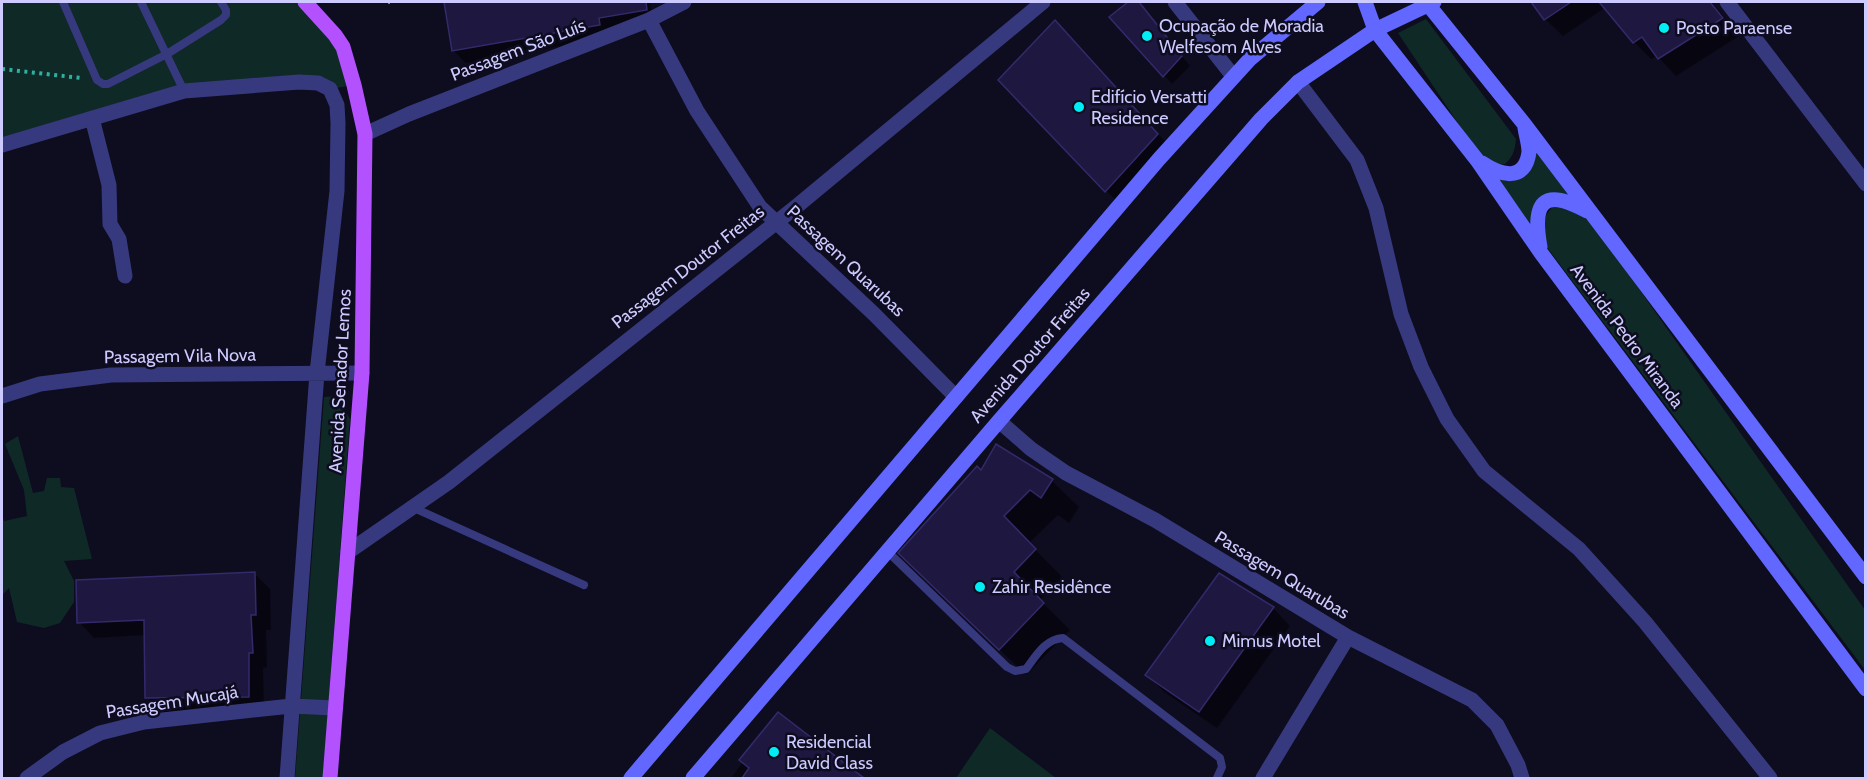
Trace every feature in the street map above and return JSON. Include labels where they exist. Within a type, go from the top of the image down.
[{"type":"main road","name":"Avenida Senador Lemos","points":[[305,2],[335,34],[343,47],[365,135],[362,373],[330,778]]},
{"type":"main road","name":"Avenida Doutor Freitas","points":[[631,778],[1159,159],[1250,59],[1318,2]]},
{"type":"main road","name":"Avenida Pedro Miranda","points":[[1365,2],[1376,30],[1476,160],[1541,253],[1866,689]]},
{"type":"main road","name":"Avenida Doutor Freitas","points":[[693,778],[1254,128],[1298,82],[1376,30],[1430,2]]},
{"type":"main road","points":[[1430,2],[1866,577]]},
{"type":"main road","points":[[1476,160],[1497,173],[1508,175],[1518,171],[1525,165],[1529,151],[1525,125]]},
{"type":"main road","points":[[1541,253],[1536,225],[1538,212],[1545,203],[1553,199],[1568,201],[1592,214]]},
{"type":"street","name":"Passagem São Luís","points":[[365,135],[410,114],[649,20],[684,2]]},
{"type":"street","name":"Passagem Doutor Freitas","points":[[348,552],[449,482],[776,223],[1043,2]]},
{"type":"street","points":[[1175,2],[1233,76]]},
{"type":"street","points":[[1727,2],[1866,184]]},
{"type":"street","name":"Passagem Quarubas","points":[[649,20],[697,111],[760,207],[874,314],[956,397]]},
{"type":"street","name":"Avenida Senador Lemos","points":[[184,91],[299,82],[318,83],[330,89],[337,105],[337,191],[317,373],[286,778]]},
{"type":"street","points":[[1298,82],[1357,160],[1376,208],[1390,259],[1401,314],[1421,367],[1447,419],[1484,471],[1579,549],[1645,622],[1770,778]]},
{"type":"street","points":[[2,145],[184,91]]},
{"type":"street","points":[[92,118],[109,185],[110,224],[119,240],[125,276]]},
{"type":"street","name":"Passagem Vila Nova","points":[[2,396],[40,384],[111,375],[362,373]]},
{"type":"street","name":"Passagem Quarubas","points":[[999,421],[1031,449],[1066,473],[1155,520],[1348,637],[1472,700],[1497,725],[1518,765],[1522,778]]},
{"type":"street","points":[[1263,778],[1348,637]]},
{"type":"street","name":"Passagem Mucajá","points":[[27,778],[63,752],[100,733],[144,722],[291,706],[336,708]]},
{"type":"lane","points":[[63,2],[97,80],[103,84],[108,84],[167,54],[221,20],[226,15],[221,2]]},
{"type":"lane","points":[[141,2],[184,91]]},
{"type":"lane","points":[[412,507],[584,585]]},
{"type":"lane","points":[[887,551],[1007,667],[1015,671],[1026,669],[1046,644],[1054,638],[1063,638],[1220,758],[1222,767],[1217,778]]},
{"type":"path","points":[[2,69],[97,80]]},
{"type":"green space","points":[[2,2],[305,2],[335,35],[354,85],[330,89],[184,91],[2,145]]},
{"type":"green space","points":[[1426,19],[1516,139],[1513,153],[1505,164],[1493,164],[1477,152],[1398,33]]},
{"type":"green space","points":[[1534,148],[1570,196],[1554,193],[1531,230],[1492,175],[1506,181],[1520,179]]},
{"type":"green space","points":[[1554,206],[1566,208],[1592,222],[1865,610],[1865,670],[1546,246],[1544,229],[1546,215]]},
{"type":"green space","points":[[337,396],[350,419],[323,778],[295,778],[324,397]]},
{"type":"green space","points":[[18,436],[33,493],[44,491],[47,478],[60,478],[61,487],[74,488],[92,559],[64,561],[74,581],[74,602],[60,623],[44,628],[17,622],[9,588],[2,595],[2,514],[4,521],[27,516],[24,490],[5,444]]},
{"type":"green space","points":[[990,728],[1056,778],[956,778]]},
{"type":"building","points":[[444,2],[646,2],[647,10],[599,18],[600,25],[452,51]]},
{"type":"building","name":"Ocupação de Moradia Welfesom Alves","points":[[1128,2],[1139,2],[1182,56],[1163,77],[1109,17]]},
{"type":"building","points":[[1531,2],[1571,2],[1544,20]]},
{"type":"building","name":"Posto Paraense","points":[[1599,2],[1710,2],[1723,18],[1658,59],[1642,37],[1633,43]]},
{"type":"building","name":"Edifício Versatti Residence","points":[[1055,20],[1158,134],[1105,192],[998,80]]},
{"type":"building","points":[[996,444],[1053,479],[1041,498],[1030,490],[1004,516],[1036,549],[1014,572],[1044,603],[999,650],[898,553],[977,466],[981,470]]},
{"type":"building","points":[[255,572],[256,615],[251,615],[253,653],[249,653],[249,697],[145,698],[144,620],[77,623],[76,580]]},
{"type":"building","name":"Mimus Motel","points":[[1219,573],[1274,607],[1199,712],[1145,675]]},
{"type":"building","points":[[778,712],[864,778],[742,778],[749,768],[739,760]]},
{"type":"place","name":"Posto Paraense","points":[[1664,28]]},
{"type":"place","name":"Ocupação de Moradia Welfesom Alves","points":[[1147,36]]},
{"type":"place","name":"Edifício Versatti Residence","points":[[1079,107]]},
{"type":"place","name":"Zahir Residênce","points":[[980,587]]},
{"type":"place","name":"Mimus Motel","points":[[1210,641]]},
{"type":"place","name":"Residencial David Class","points":[[774,752]]}]
